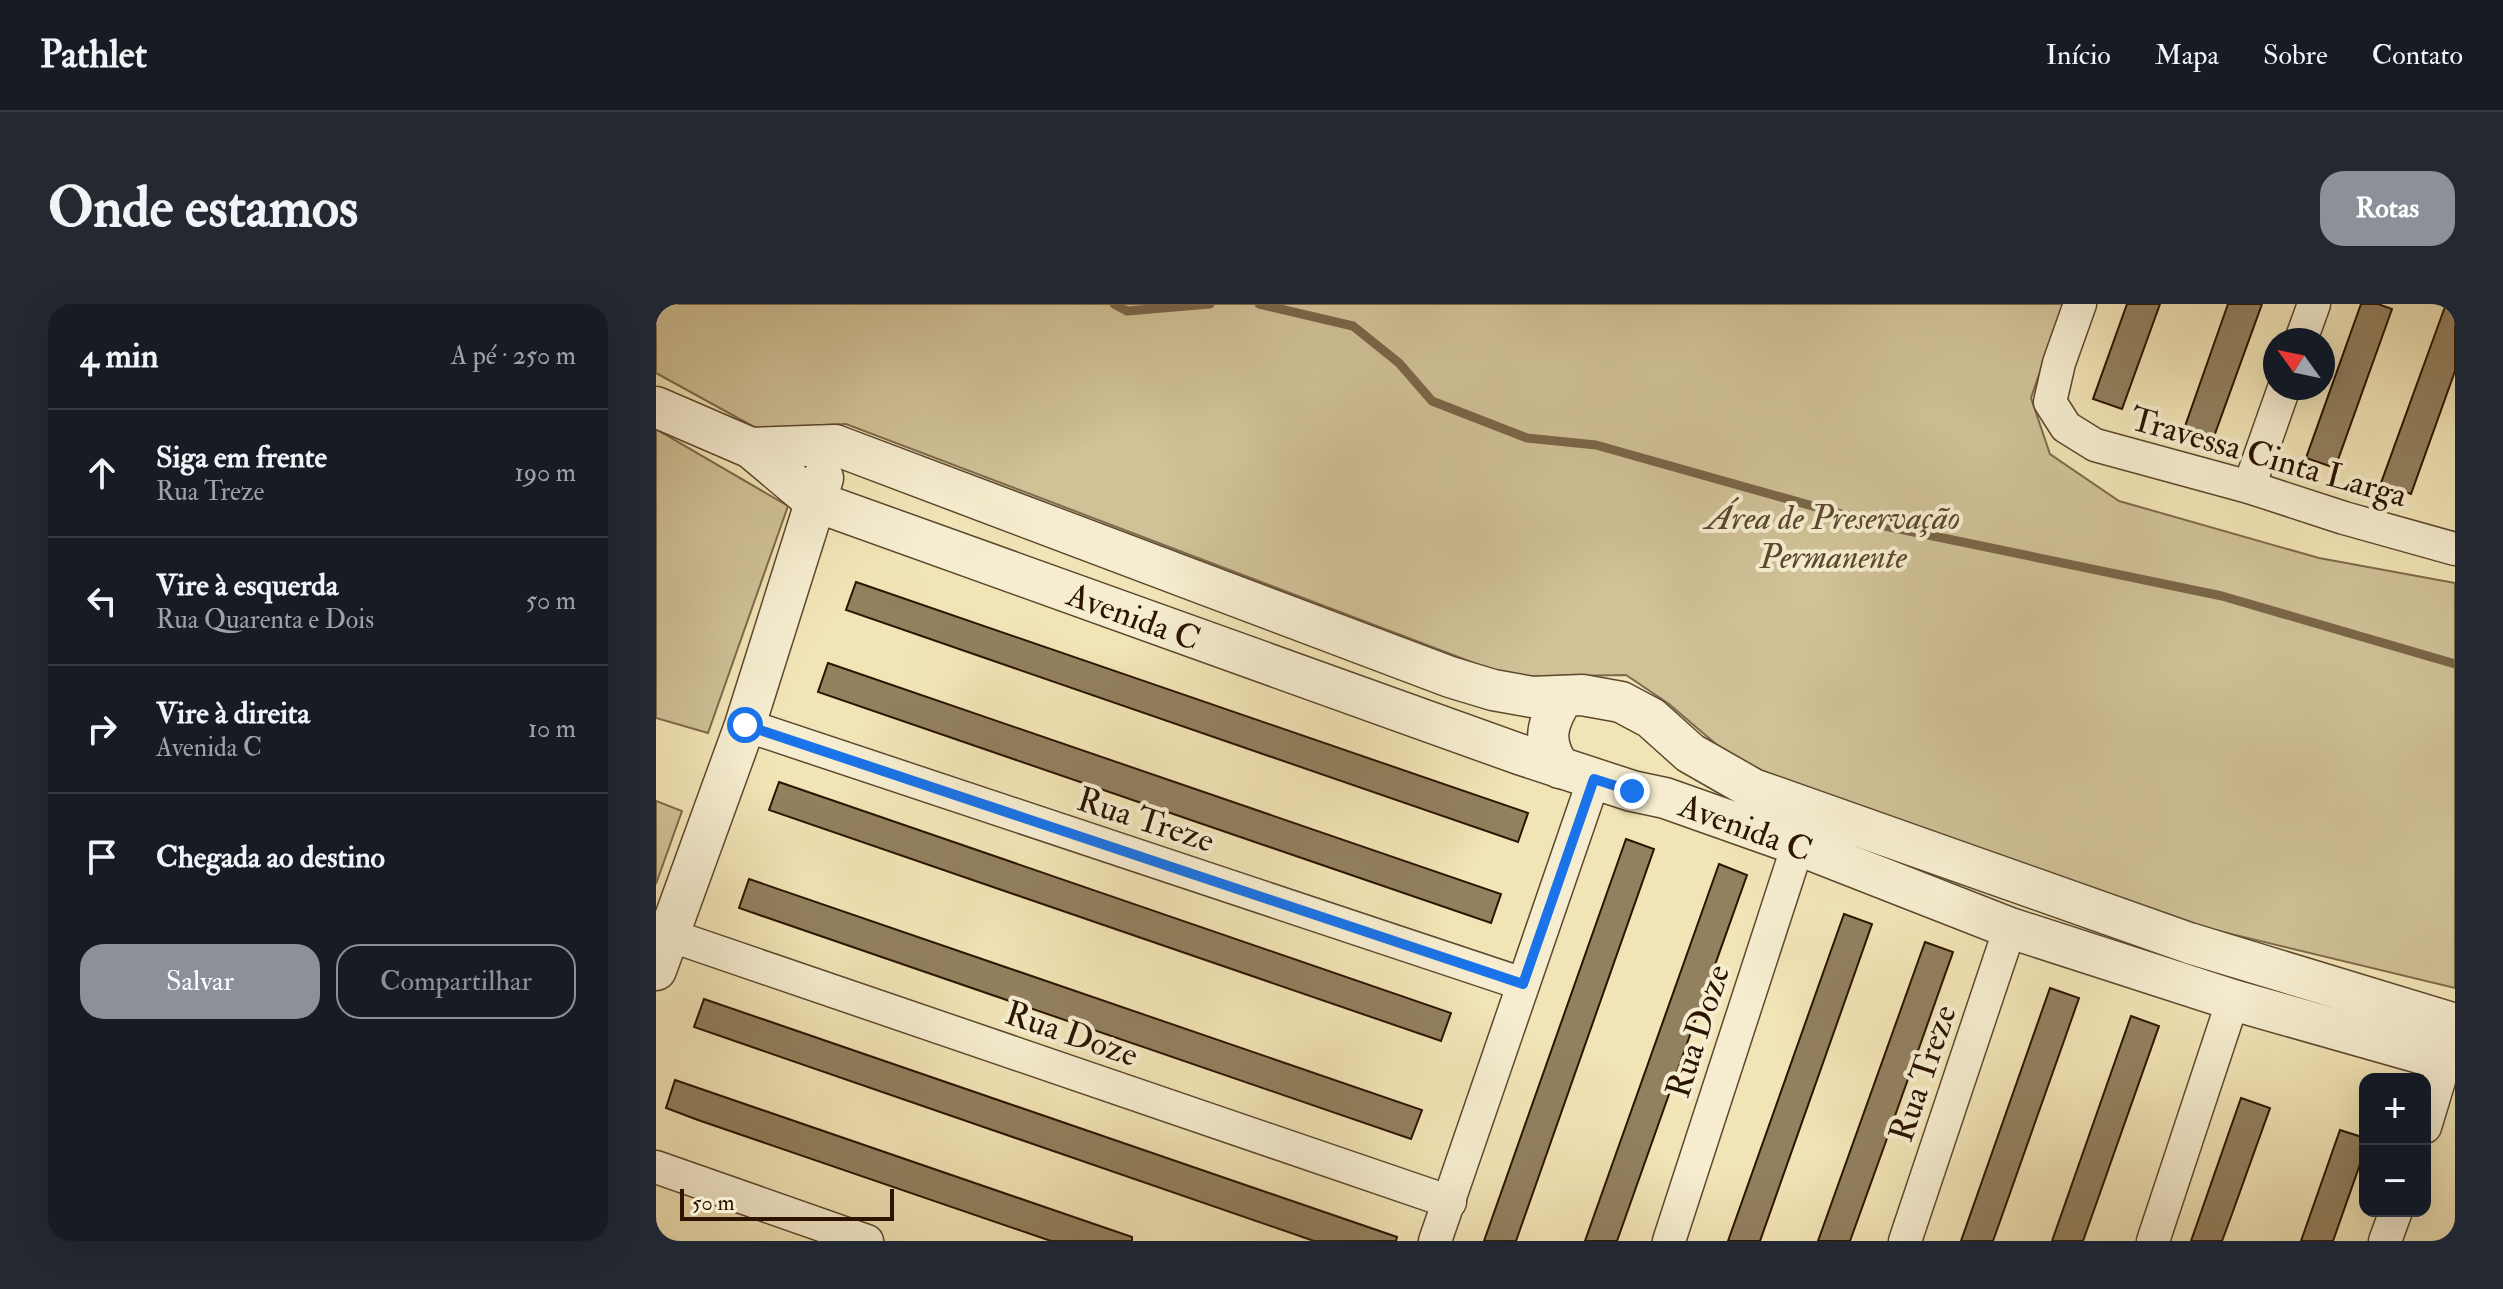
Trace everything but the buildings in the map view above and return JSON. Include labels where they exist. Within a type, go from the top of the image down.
[{"type":"street","name":"Travessa Cinta Larga","points":[[2080,304],[2059,363],[2050,402],[2066,427],[2095,445],[2455,549]]},
{"type":"street","points":[[2305,328],[2314,304]]},
{"type":"street","points":[[2249,487],[2280,400]]},
{"type":"street","points":[[656,407],[751,448],[814,501]]},
{"type":"street","points":[[662,953],[745,725],[814,501],[835,445],[751,448]]},
{"type":"street","name":"Avenida C","points":[[835,445],[1450,677],[1493,690],[1532,697],[1603,697],[1621,702],[1660,725],[1690,753],[1753,789],[2189,943],[2452,1049]]},
{"type":"street","name":"Avenida C","points":[[814,501],[1577,773],[1665,798],[1798,845],[2010,928],[2233,1000],[2452,1049]]},
{"type":"street","points":[[1435,1241],[1523,984],[1577,773],[1550,754],[1548,740],[1555,710],[1564,696]]},
{"type":"street","name":"Rua Treze","points":[[745,725],[1523,984]]},
{"type":"street","points":[[1632,791],[1653,785],[1663,775],[1669,762],[1669,748],[1660,725]]},
{"type":"street","name":"Rua Doze","points":[[1669,1241],[1798,845]]},
{"type":"street","name":"Rua Treze","points":[[1905,1241],[2010,928]]},
{"type":"street","name":"Rua Doze","points":[[662,953],[1450,1202]]},
{"type":"street","points":[[2153,1241],[2233,1000]]},
{"type":"street","points":[[2431,1110],[2452,1049]]},
{"type":"street","points":[[656,1167],[867,1241]]},
{"type":"street","points":[[2385,1241],[2394,1217]]},
{"type":"green space","name":"Área de Preservação Permanente","points":[[656,304],[2063,304],[2031,398],[2050,454],[2119,501],[2319,558],[2455,583],[2455,988],[2190,924],[1737,762],[1669,704],[1626,675],[1511,677],[846,424],[756,428],[656,373]]},
{"type":"green space","points":[[656,429],[788,506],[708,733],[656,718]]},
{"type":"green space","points":[[656,801],[682,811],[656,884]]},
{"type":"waterway","points":[[1114,304],[1127,311],[1210,304]]},
{"type":"waterway","points":[[1259,304],[1353,326],[1399,363],[1432,401],[1527,438],[1596,445],[1880,525],[2222,596],[2455,664]]},
{"type":"route","points":[[745,725],[1523,984],[1594,779],[1632,791]]}]
